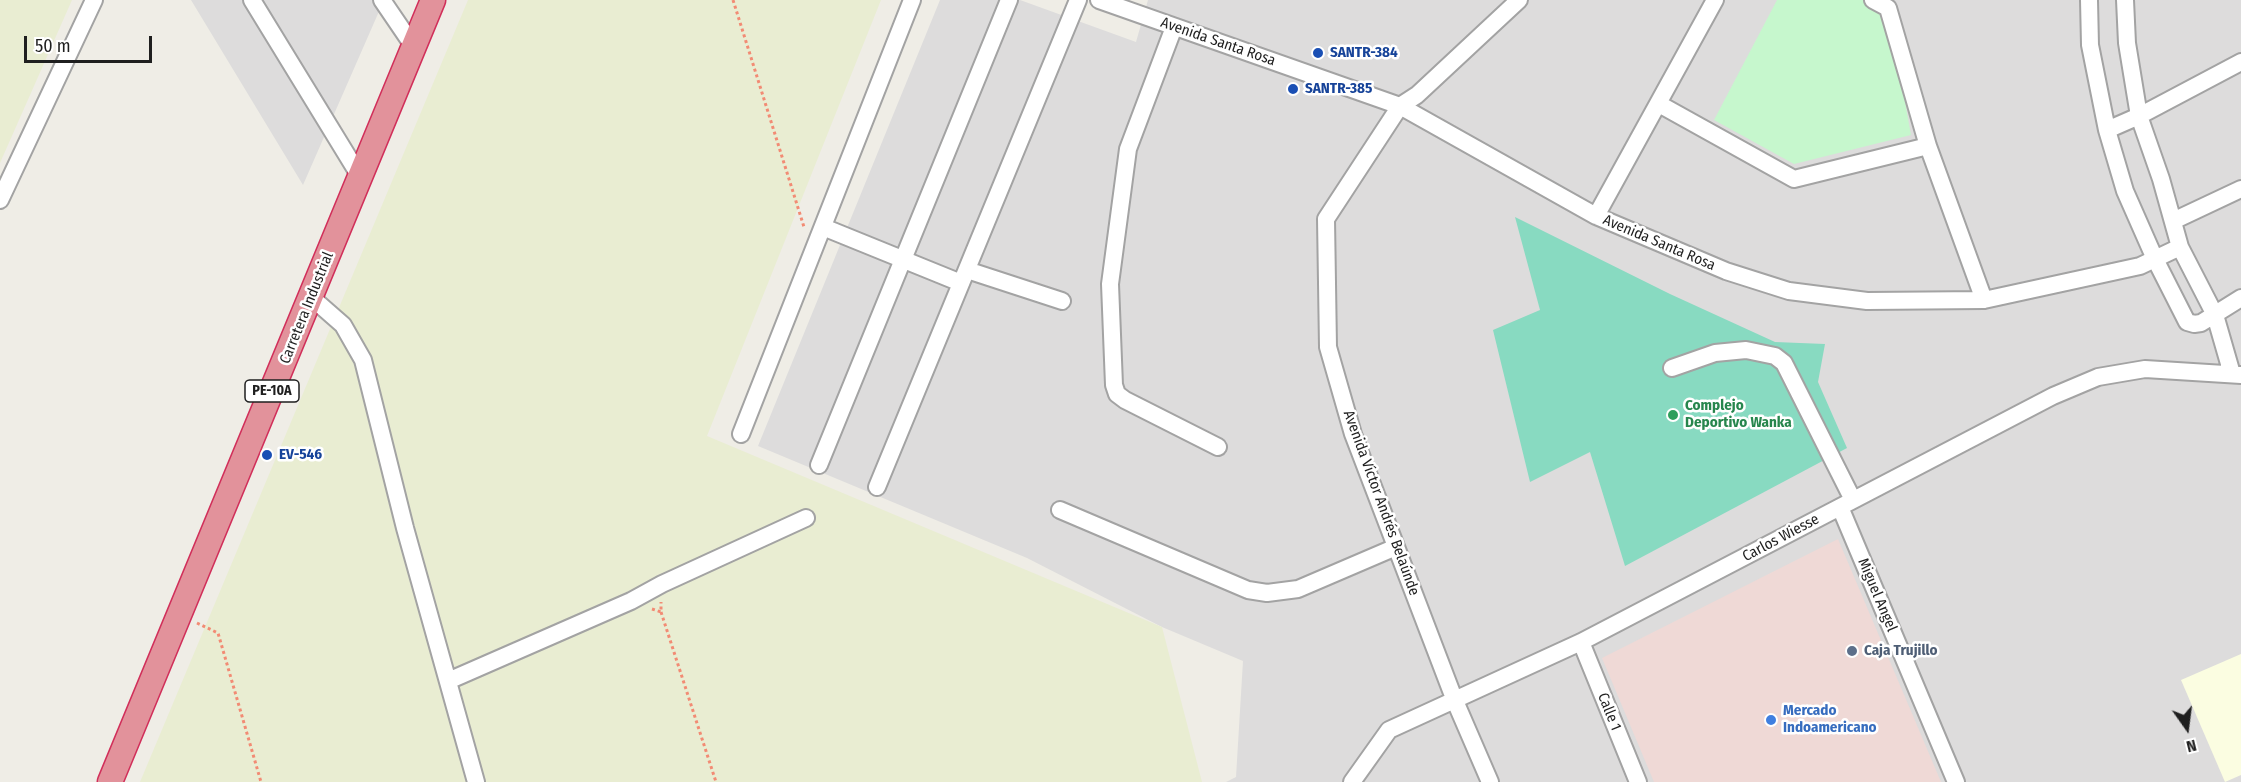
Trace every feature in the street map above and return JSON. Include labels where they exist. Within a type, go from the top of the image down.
[{"type":"highway","name":"Carretera Industrial","points":[[110,782],[434,0]]},
{"type":"street","points":[[0,200],[94,0]]},
{"type":"street","points":[[252,0],[361,178]]},
{"type":"street","points":[[382,0],[414,46]]},
{"type":"street","points":[[741,434],[912,0]]},
{"type":"street","points":[[819,465],[1009,0]]},
{"type":"street","points":[[877,487],[1078,0]]},
{"type":"street","name":"Avenida Santa Rosa","points":[[1099,0],[1400,106],[1596,216],[1726,271],[1788,291],[1867,301],[1984,300],[2140,266],[2180,247]]},
{"type":"street","points":[[1400,106],[1418,95],[1519,0]]},
{"type":"street","points":[[1596,216],[1715,0]]},
{"type":"street","points":[[1873,0],[1888,8],[1928,146],[1984,300]]},
{"type":"street","points":[[2089,0],[2090,45],[2107,130],[2125,190],[2155,259],[2187,322],[2201,323],[2241,298]]},
{"type":"street","points":[[2125,0],[2127,43],[2139,116],[2180,247],[2215,315],[2236,374]]},
{"type":"street","points":[[1174,27],[1128,149],[1110,284],[1114,385],[1117,394],[1125,400],[1218,447]]},
{"type":"street","points":[[2107,130],[2139,116],[2241,62]]},
{"type":"street","points":[[1659,104],[1794,179],[1928,146]]},
{"type":"street","name":"Avenida Víctor Andrés Belaúnde","points":[[1400,106],[1326,219],[1328,346],[1353,434],[1455,701],[1490,782]]},
{"type":"street","points":[[2173,221],[2241,189]]},
{"type":"street","points":[[823,227],[903,259],[1062,301]]},
{"type":"street","points":[[311,297],[343,325],[363,360],[405,528],[476,782]]},
{"type":"street","name":"Miguel Angel","points":[[1672,368],[1715,353],[1746,350],[1775,356],[1784,363],[1846,504],[1956,782]]},
{"type":"street","name":"Carlos Wiesse","points":[[1352,782],[1389,730],[1581,642],[2053,396],[2098,377],[2145,369],[2236,374]]},
{"type":"street","points":[[1060,510],[1248,590],[1267,593],[1298,589],[1396,546]]},
{"type":"street","points":[[448,681],[630,601],[806,518]]},
{"type":"street","name":"Calle 1","points":[[1581,642],[1638,782]]},
{"type":"path","points":[[733,0],[812,255]]},
{"type":"path","points":[[662,612],[716,782]]},
{"type":"path","points":[[179,617],[218,633],[261,782]]},
{"type":"shaded area","points":[[0,0],[72,0],[0,163]]},
{"type":"shaded area","points":[[191,0],[384,0],[303,185]]},
{"type":"shaded area","points":[[468,0],[881,0],[707,436],[1162,627],[1202,782],[140,782]]},
{"type":"shaded area","points":[[940,0],[1020,0],[1136,42],[1148,0],[2241,0],[2241,782],[1226,782],[1236,777],[1243,661],[1162,627],[1027,558],[758,446]]},
{"type":"shaded area","name":"Mercado Indoamericano","points":[[1838,539],[1941,782],[1654,782],[1602,658]]},
{"type":"shaded area","points":[[2241,654],[2241,775],[2225,782],[2181,680]]},
{"type":"green space","points":[[1777,0],[1868,0],[1888,8],[1911,135],[1794,164],[1714,120]]},
{"type":"green space","name":"Complejo Deportivo Wanka","points":[[1515,217],[1670,294],[1775,342],[1825,344],[1818,382],[1847,448],[1625,566],[1590,452],[1530,482],[1493,330],[1540,310]]},
{"type":"place","name":"SANTR-384","points":[[1318,53]]},
{"type":"place","name":"SANTR-385","points":[[1293,89]]},
{"type":"place","name":"Complejo Deportivo Wanka","points":[[1673,415]]},
{"type":"place","name":"EV-546","points":[[267,455]]},
{"type":"place","name":"Caja Trujillo","points":[[1852,651]]},
{"type":"place","name":"Mercado Indoamericano","points":[[1771,720]]}]
